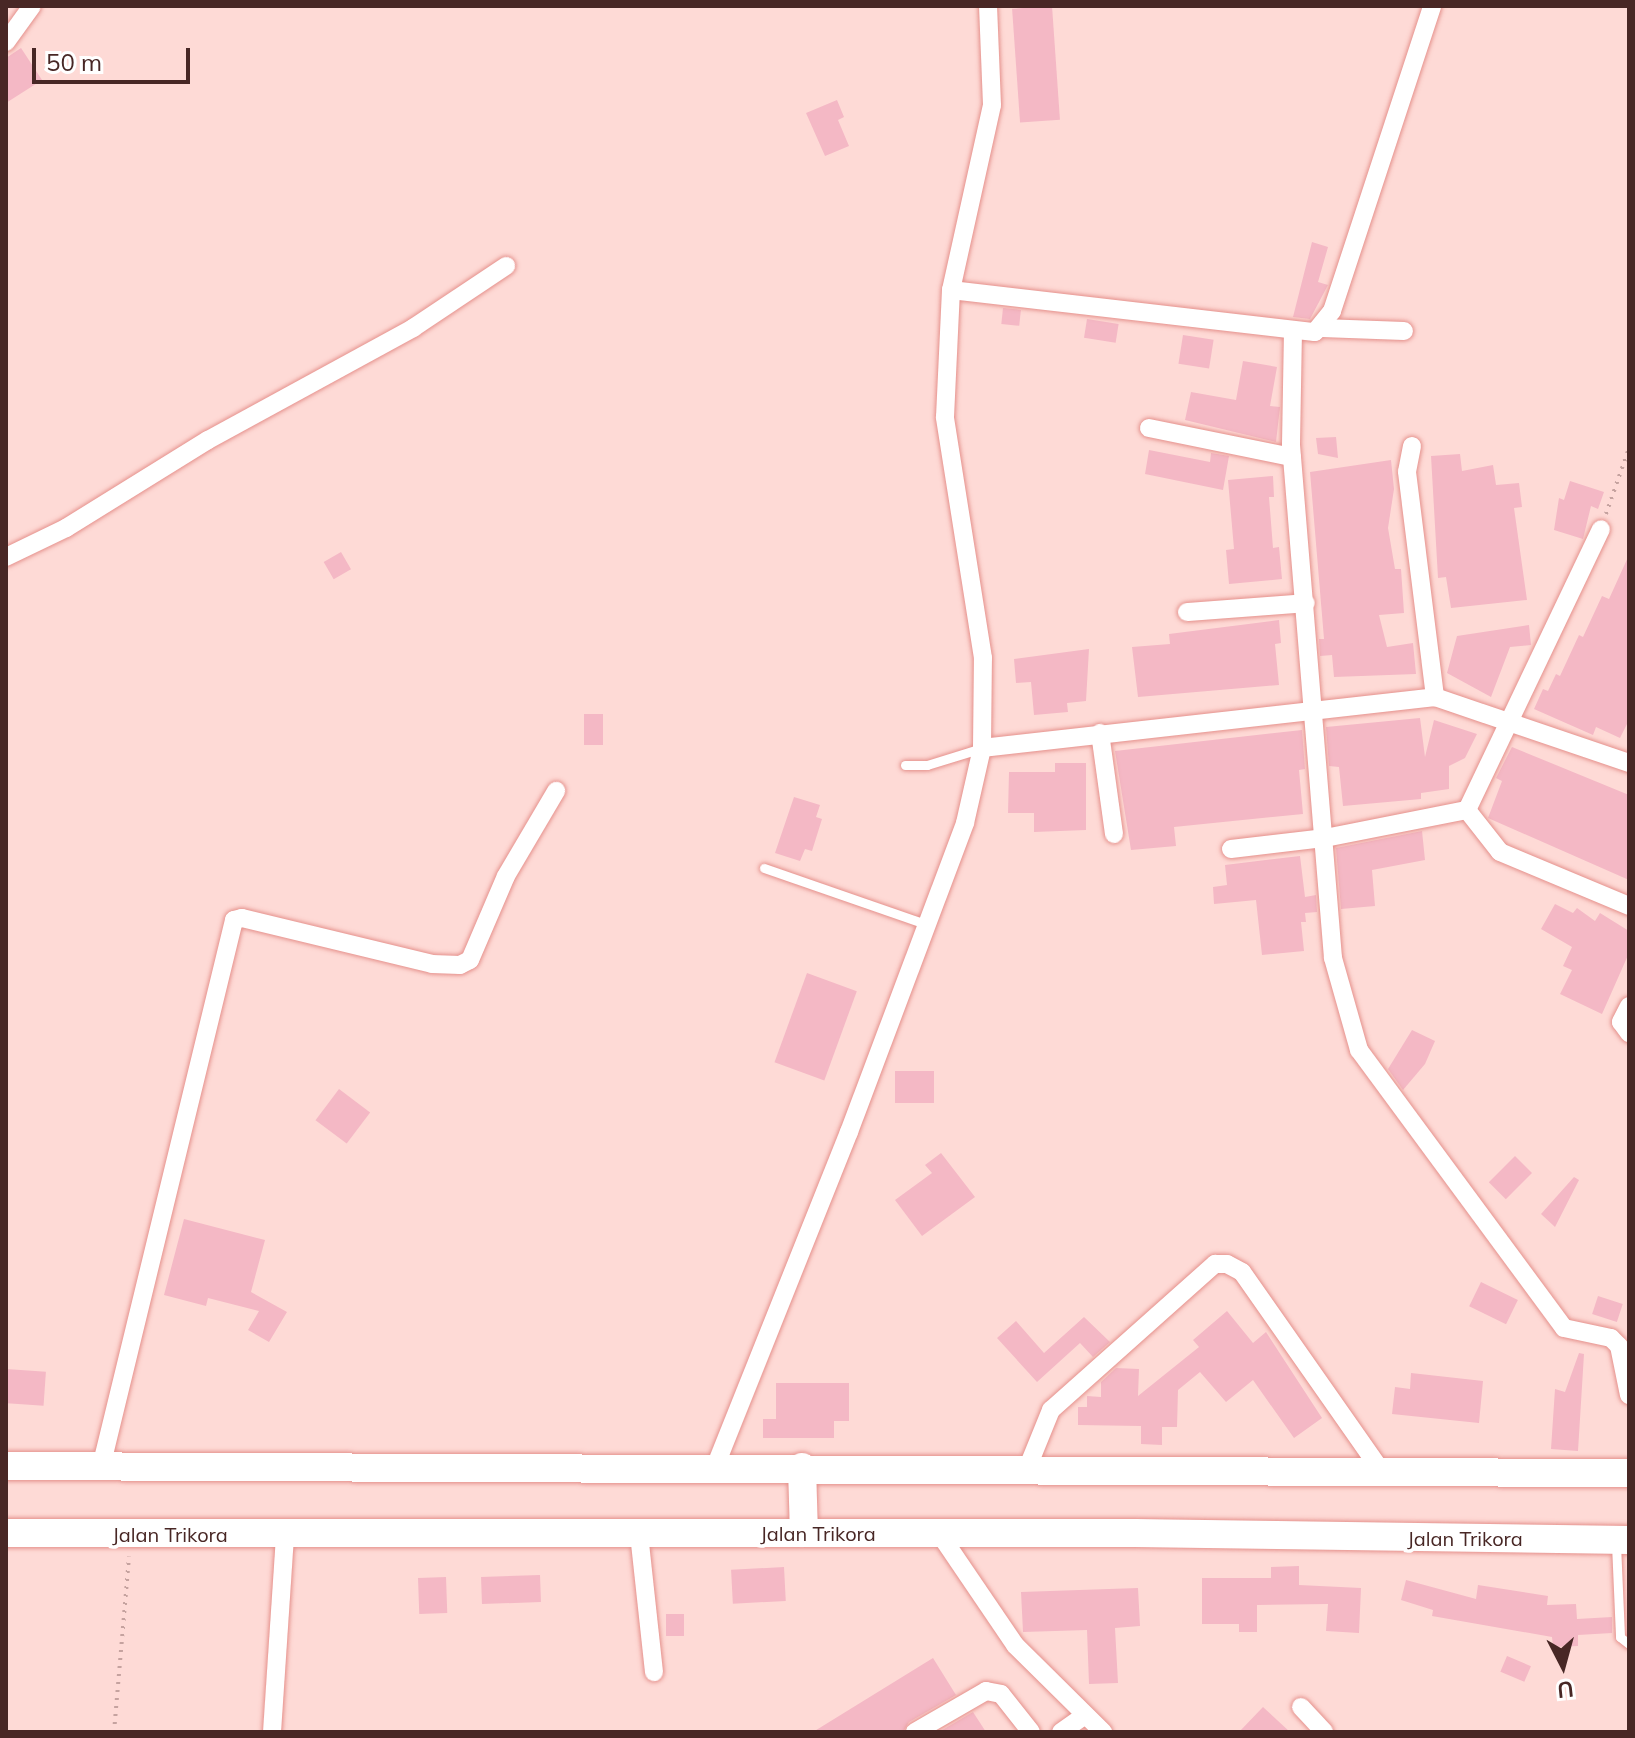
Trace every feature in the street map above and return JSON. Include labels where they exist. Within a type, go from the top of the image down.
[{"type":"main road","points":[[6,1466],[802,1467],[1629,1473]]},
{"type":"main road","points":[[802,1467],[804,1533]]},
{"type":"main road","name":"Jalan Trikora","points":[[6,1533],[939,1533],[1622,1540]]},
{"type":"street","points":[[6,42],[32,6]]},
{"type":"street","points":[[715,1467],[965,823],[982,748],[983,658],[945,417],[951,290],[992,105],[993,35],[988,6]]},
{"type":"street","points":[[1322,328],[1432,6]]},
{"type":"street","points":[[6,557],[66,528],[208,440],[413,328],[506,266]]},
{"type":"street","points":[[951,290],[1293,330],[1404,331]]},
{"type":"street","points":[[1293,330],[1292,457],[1316,706],[1333,958],[1359,1050],[1564,1328],[1611,1338],[1619,1346],[1629,1395]]},
{"type":"street","points":[[1149,428],[1292,457]]},
{"type":"street","points":[[1412,446],[1407,472],[1435,697]]},
{"type":"street","points":[[1467,810],[1513,720],[1601,529]]},
{"type":"street","points":[[1187,612],[1306,603]]},
{"type":"street","points":[[982,748],[1316,706],[1435,697],[1513,720],[1629,762]]},
{"type":"street","points":[[1100,733],[1114,834]]},
{"type":"street","points":[[101,1467],[234,920],[242,918],[432,964],[460,965],[470,960],[506,876],[556,791]]},
{"type":"street","points":[[1231,849],[1325,838],[1467,810]]},
{"type":"street","points":[[1467,810],[1500,852],[1629,906]]},
{"type":"street","points":[[1629,1006],[1621,1022],[1629,1033]]},
{"type":"street","points":[[1027,1469],[1051,1410],[1215,1264],[1227,1264],[1242,1272],[1383,1473]]},
{"type":"street","points":[[939,1533],[1015,1645],[1103,1732]]},
{"type":"street","points":[[272,1732],[285,1534]]},
{"type":"street","points":[[639,1534],[654,1672]]},
{"type":"street","points":[[915,1732],[986,1691],[1001,1694],[1031,1732]]},
{"type":"street","points":[[1301,1707],[1324,1732]]},
{"type":"street","points":[[1061,1732],[1085,1715]]},
{"type":"lane","points":[[905,765],[927,765],[982,748]]},
{"type":"lane","points":[[764,868],[926,924]]},
{"type":"lane","points":[[1622,1540],[1620,1637],[1629,1644]]},
{"type":"path","points":[[1601,529],[1629,448]]},
{"type":"path","points":[[114,1732],[131,1534]]},
{"type":"building","points":[[1052,6],[1060,120],[1020,123],[1012,9]]},
{"type":"building","points":[[21,48],[42,80],[6,103],[6,58]]},
{"type":"building","points":[[837,100],[844,117],[838,120],[849,146],[825,156],[806,113]]},
{"type":"building","points":[[1312,242],[1328,247],[1318,282],[1328,285],[1310,319],[1293,317]]},
{"type":"building","points":[[1003,308],[1021,310],[1019,326],[1001,324]]},
{"type":"building","points":[[1087,319],[1119,324],[1116,343],[1084,338]]},
{"type":"building","points":[[1183,335],[1214,340],[1209,368],[1178,364]]},
{"type":"building","points":[[1243,361],[1277,367],[1270,406],[1280,407],[1276,442],[1185,420],[1191,392],[1236,400]]},
{"type":"building","points":[[1336,437],[1338,458],[1318,454],[1316,438]]},
{"type":"building","points":[[1149,450],[1210,462],[1211,453],[1229,456],[1223,490],[1145,474]]},
{"type":"building","points":[[1460,454],[1462,471],[1493,465],[1496,485],[1519,483],[1522,507],[1514,508],[1527,600],[1451,608],[1446,577],[1438,578],[1431,456]]},
{"type":"building","points":[[1391,460],[1394,489],[1388,528],[1395,569],[1401,569],[1404,613],[1379,615],[1387,647],[1413,643],[1416,674],[1334,677],[1332,655],[1320,656],[1319,639],[1324,639],[1310,472]]},
{"type":"building","points":[[1273,476],[1274,497],[1269,497],[1273,548],[1279,547],[1282,579],[1229,584],[1226,550],[1234,549],[1228,480]]},
{"type":"building","points":[[1570,481],[1604,492],[1598,509],[1591,506],[1583,539],[1554,530],[1559,498],[1564,500]]},
{"type":"building","points":[[341,552],[351,569],[334,579],[324,562]]},
{"type":"building","points":[[1629,555],[1629,720],[1620,738],[1596,727],[1593,735],[1534,709],[1543,689],[1548,691],[1556,674],[1560,676],[1602,596],[1609,599]]},
{"type":"building","points":[[1279,620],[1281,643],[1275,644],[1279,685],[1138,697],[1132,647],[1170,644],[1169,634]]},
{"type":"building","points":[[1529,625],[1531,645],[1510,647],[1491,697],[1447,673],[1457,636]]},
{"type":"building","points":[[1089,649],[1086,701],[1067,703],[1068,712],[1034,715],[1031,682],[1016,683],[1014,659]]},
{"type":"building","points":[[584,714],[603,714],[603,745],[584,745]]},
{"type":"building","points":[[1420,718],[1425,757],[1434,720],[1477,734],[1465,758],[1449,766],[1449,789],[1421,793],[1421,799],[1343,806],[1339,767],[1329,766],[1326,727]]},
{"type":"building","points":[[1302,730],[1305,769],[1299,770],[1303,814],[1174,827],[1176,846],[1131,850],[1115,751]]},
{"type":"building","points":[[1512,747],[1629,795],[1629,880],[1488,818],[1502,781],[1496,778]]},
{"type":"building","points":[[1055,763],[1086,763],[1086,830],[1034,832],[1034,813],[1008,813],[1009,772],[1055,772]]},
{"type":"building","points":[[794,797],[820,805],[816,817],[822,819],[812,851],[805,849],[800,861],[775,853]]},
{"type":"building","points":[[1422,831],[1425,860],[1372,870],[1375,906],[1341,909],[1336,848]]},
{"type":"building","points":[[1300,856],[1305,897],[1316,895],[1317,912],[1305,913],[1306,922],[1301,922],[1304,951],[1262,955],[1256,900],[1214,904],[1213,887],[1227,885],[1225,865]]},
{"type":"building","points":[[1555,904],[1573,913],[1577,908],[1595,921],[1600,913],[1629,931],[1629,953],[1602,1014],[1560,994],[1572,970],[1563,966],[1572,947],[1541,929]]},
{"type":"building","points":[[807,973],[857,991],[824,1080],[775,1062]]},
{"type":"building","points":[[1412,1030],[1435,1041],[1425,1064],[1403,1090],[1388,1069]]},
{"type":"building","points":[[895,1071],[934,1071],[934,1103],[895,1103]]},
{"type":"building","points":[[339,1089],[370,1112],[347,1144],[316,1120]]},
{"type":"building","points":[[941,1153],[975,1197],[922,1236],[895,1200],[932,1173],[925,1165]]},
{"type":"building","points":[[1515,1156],[1532,1173],[1506,1199],[1489,1182]]},
{"type":"building","points":[[1574,1177],[1579,1180],[1555,1227],[1541,1214]]},
{"type":"building","points":[[184,1219],[265,1240],[251,1292],[287,1312],[269,1342],[248,1330],[259,1311],[208,1298],[206,1306],[164,1295]]},
{"type":"building","points":[[1481,1282],[1518,1300],[1506,1324],[1469,1306]]},
{"type":"building","points":[[1598,1296],[1623,1304],[1617,1322],[1592,1314]]},
{"type":"building","points":[[1227,1311],[1253,1343],[1266,1332],[1322,1418],[1294,1438],[1253,1380],[1226,1402],[1200,1372],[1178,1390],[1177,1427],[1162,1427],[1162,1445],[1141,1444],[1141,1426],[1078,1425],[1078,1407],[1087,1407],[1087,1396],[1101,1397],[1101,1382],[1116,1368],[1139,1369],[1138,1396],[1199,1347],[1193,1340]]},
{"type":"building","points":[[1084,1317],[1110,1342],[1093,1357],[1080,1343],[1037,1382],[997,1338],[1016,1321],[1044,1353]]},
{"type":"building","points":[[1579,1353],[1584,1354],[1578,1451],[1551,1449],[1555,1389],[1565,1392]]},
{"type":"building","points":[[6,1369],[46,1372],[44,1406],[6,1403]]},
{"type":"building","points":[[1411,1373],[1483,1381],[1479,1423],[1392,1414],[1395,1387],[1410,1389]]},
{"type":"building","points":[[776,1383],[849,1383],[849,1421],[834,1421],[834,1438],[763,1438],[763,1419],[776,1419]]},
{"type":"building","points":[[1299,1566],[1299,1585],[1361,1588],[1359,1633],[1326,1631],[1328,1604],[1257,1605],[1257,1632],[1239,1632],[1239,1624],[1202,1624],[1202,1578],[1271,1578],[1271,1567]]},
{"type":"building","points":[[784,1567],[786,1601],[733,1604],[731,1570]]},
{"type":"building","points":[[540,1575],[541,1602],[482,1604],[481,1577]]},
{"type":"building","points":[[446,1577],[447,1613],[419,1614],[418,1578]]},
{"type":"building","points":[[1406,1580],[1476,1599],[1478,1585],[1548,1596],[1547,1605],[1576,1604],[1577,1619],[1612,1617],[1612,1633],[1578,1635],[1578,1646],[1553,1647],[1552,1637],[1432,1616],[1433,1610],[1401,1600]]},
{"type":"building","points":[[1138,1588],[1140,1626],[1115,1628],[1118,1683],[1089,1684],[1087,1630],[1023,1632],[1021,1592]]},
{"type":"building","points":[[666,1614],[684,1614],[684,1636],[666,1636]]},
{"type":"building","points":[[1507,1656],[1531,1666],[1524,1682],[1500,1672]]},
{"type":"building","points":[[933,1658],[956,1695],[909,1722],[903,1732],[813,1732]]},
{"type":"building","points":[[1263,1707],[1290,1732],[1239,1732]]},
{"type":"building","points":[[973,1712],[986,1732],[939,1732]]}]
